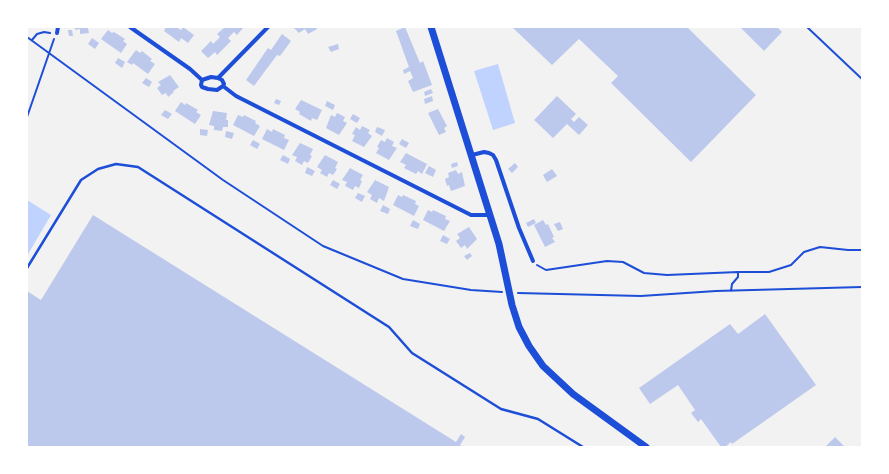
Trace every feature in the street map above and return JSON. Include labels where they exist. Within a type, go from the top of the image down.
[{"type":"main road","points":[[432,27],[499,244],[512,305],[519,327],[529,346],[543,366],[573,394],[646,447]]},
{"type":"street","points":[[57,33],[58,27]]},
{"type":"street","points":[[130,27],[190,69],[202,80],[201,85],[208,89],[217,90],[223,86]]},
{"type":"street","points":[[138,32],[141,27]]},
{"type":"street","points":[[218,78],[268,27]]},
{"type":"street","points":[[202,80],[211,77],[218,78],[222,80],[224,84],[223,86],[236,96],[471,215],[490,215]]},
{"type":"street","points":[[472,155],[484,152],[489,153],[493,155],[496,160],[519,228],[533,261]]},
{"type":"lane","points":[[27,268],[81,180],[98,169],[116,164],[138,168],[389,327],[412,353],[501,409],[538,419],[583,447]]},
{"type":"path","points":[[807,27],[862,79]]},
{"type":"path","points":[[27,117],[57,33],[44,32],[37,34],[32,40]]},
{"type":"path","points":[[27,37],[43,47],[223,180],[323,246],[403,279],[471,290],[507,292]]},
{"type":"path","points":[[533,261],[539,267],[546,270],[607,261],[623,262],[644,273],[769,272],[791,265],[804,252],[820,247],[862,250]]},
{"type":"path","points":[[731,291],[732,284],[738,277],[738,272]]},
{"type":"path","points":[[515,293],[641,296],[731,291],[862,287]]},
{"type":"water","points":[[498,64],[515,123],[493,130],[474,71]]},
{"type":"water","points":[[27,200],[51,215],[27,256]]},
{"type":"building","points":[[75,27],[92,28],[88,28],[89,33],[80,34],[80,29],[75,30]]},
{"type":"building","points":[[166,27],[176,27],[181,30],[183,27],[194,35],[188,43],[181,38],[179,42],[164,31]]},
{"type":"building","points":[[225,27],[243,28],[237,35],[234,32],[228,38],[231,41],[217,55],[215,52],[208,58],[201,51],[211,41],[213,44],[220,37],[217,34]]},
{"type":"building","points":[[293,27],[317,27],[317,29],[308,34],[305,29],[299,33]]},
{"type":"building","points":[[405,27],[420,63],[423,61],[432,85],[413,92],[408,81],[413,78],[410,71],[404,74],[403,70],[409,67],[396,31]]},
{"type":"building","points":[[512,27],[687,27],[756,95],[691,162],[611,83],[618,76],[579,39],[552,65]]},
{"type":"building","points":[[740,27],[777,27],[782,32],[764,51]]},
{"type":"building","points":[[68,30],[72,30],[73,36],[69,36]]},
{"type":"building","points":[[108,30],[125,39],[123,41],[127,44],[121,53],[101,39]]},
{"type":"building","points":[[282,34],[291,41],[280,56],[277,55],[254,86],[246,80],[268,48],[271,50]]},
{"type":"building","points":[[92,38],[99,43],[95,49],[88,44]]},
{"type":"building","points":[[338,44],[339,49],[331,52],[328,47]]},
{"type":"building","points":[[136,50],[140,53],[142,51],[152,59],[150,61],[155,64],[148,74],[133,63],[132,65],[127,62]]},
{"type":"building","points":[[118,58],[125,62],[122,68],[115,63]]},
{"type":"building","points":[[170,75],[179,87],[168,97],[166,93],[162,95],[157,88],[161,85],[158,82]]},
{"type":"building","points":[[146,78],[152,82],[149,87],[142,83]]},
{"type":"building","points":[[431,89],[433,93],[425,96],[424,92]]},
{"type":"building","points":[[432,96],[433,101],[425,104],[424,99]]},
{"type":"building","points":[[557,96],[576,114],[571,119],[574,122],[579,117],[588,125],[579,135],[567,124],[553,138],[534,120]]},
{"type":"building","points":[[276,99],[281,101],[279,105],[274,103]]},
{"type":"building","points":[[301,100],[322,110],[317,120],[312,118],[311,121],[299,114],[300,112],[295,109]]},
{"type":"building","points":[[327,101],[335,105],[333,110],[325,106]]},
{"type":"building","points":[[181,102],[185,105],[186,103],[198,110],[196,112],[201,115],[195,124],[175,111]]},
{"type":"building","points":[[438,109],[447,126],[444,128],[446,132],[439,135],[428,113]]},
{"type":"building","points":[[165,110],[172,114],[168,119],[161,115]]},
{"type":"building","points":[[213,111],[227,113],[226,120],[228,120],[228,127],[223,127],[222,131],[214,130],[214,126],[209,125]]},
{"type":"building","points":[[337,113],[345,117],[343,121],[347,123],[339,135],[326,128],[331,115],[335,117]]},
{"type":"building","points":[[353,114],[360,118],[357,123],[350,119]]},
{"type":"building","points":[[238,115],[243,117],[244,115],[256,121],[255,123],[260,126],[254,136],[233,125]]},
{"type":"building","points":[[362,126],[370,130],[368,133],[372,136],[364,147],[352,141],[355,135],[352,134],[356,127],[360,130]]},
{"type":"building","points":[[377,127],[385,130],[382,136],[375,132]]},
{"type":"building","points":[[200,129],[208,130],[207,136],[200,135]]},
{"type":"building","points":[[267,129],[272,132],[273,129],[285,135],[284,138],[289,140],[284,150],[262,139]]},
{"type":"building","points":[[226,131],[234,133],[232,139],[225,137]]},
{"type":"building","points":[[387,138],[394,142],[392,146],[397,148],[389,160],[376,153],[379,148],[377,147],[381,140],[385,142]]},
{"type":"building","points":[[402,139],[409,143],[406,148],[399,144]]},
{"type":"building","points":[[253,140],[260,144],[257,149],[250,145]]},
{"type":"building","points":[[300,143],[313,149],[310,155],[312,156],[308,163],[304,161],[302,165],[295,161],[297,157],[292,155]]},
{"type":"building","points":[[406,153],[427,164],[422,174],[418,171],[416,174],[404,168],[406,165],[400,162]]},
{"type":"building","points":[[283,155],[290,159],[288,164],[280,160]]},
{"type":"building","points":[[325,155],[338,162],[335,168],[337,169],[333,175],[329,173],[327,177],[320,173],[322,170],[317,167]]},
{"type":"building","points":[[457,162],[458,166],[452,168],[451,164]]},
{"type":"building","points":[[515,163],[518,167],[512,173],[508,169]]},
{"type":"building","points":[[429,166],[436,170],[433,177],[425,173]]},
{"type":"building","points":[[307,167],[315,171],[312,176],[305,173]]},
{"type":"building","points":[[350,168],[363,175],[360,180],[362,181],[359,188],[355,186],[353,190],[345,186],[347,182],[342,180]]},
{"type":"building","points":[[552,169],[557,176],[547,182],[543,175]]},
{"type":"building","points":[[456,170],[458,174],[462,172],[465,186],[451,191],[449,185],[447,186],[445,179],[449,177],[448,173]]},
{"type":"building","points":[[333,180],[340,184],[337,189],[330,185]]},
{"type":"building","points":[[375,180],[389,187],[384,201],[379,198],[377,203],[370,199],[372,195],[367,192]]},
{"type":"building","points":[[358,193],[365,196],[362,202],[355,198]]},
{"type":"building","points":[[398,195],[402,197],[403,195],[416,201],[415,204],[419,206],[414,216],[393,205]]},
{"type":"building","points":[[383,205],[390,209],[388,214],[380,211]]},
{"type":"building","points":[[428,210],[432,212],[433,210],[446,216],[445,219],[450,221],[444,231],[423,220]]},
{"type":"building","points":[[93,215],[456,442],[461,434],[465,437],[460,445],[463,447],[27,447],[27,291],[41,300]]},
{"type":"building","points":[[534,219],[536,223],[528,227],[526,223]]},
{"type":"building","points":[[413,220],[420,224],[418,229],[410,226]]},
{"type":"building","points":[[543,220],[546,225],[548,224],[554,237],[552,238],[555,242],[545,247],[534,225]]},
{"type":"building","points":[[560,222],[563,229],[558,231],[554,224]]},
{"type":"building","points":[[469,227],[477,239],[467,249],[465,245],[461,248],[456,241],[460,238],[457,234]]},
{"type":"building","points":[[443,235],[450,239],[447,244],[440,241]]},
{"type":"building","points":[[470,253],[472,256],[467,260],[464,256]]},
{"type":"building","points":[[765,314],[816,385],[732,444],[731,442],[725,447],[721,447],[701,419],[698,422],[691,413],[695,410],[678,385],[650,404],[639,388],[730,324],[738,334]]},
{"type":"building","points":[[835,437],[845,447],[825,447]]}]
